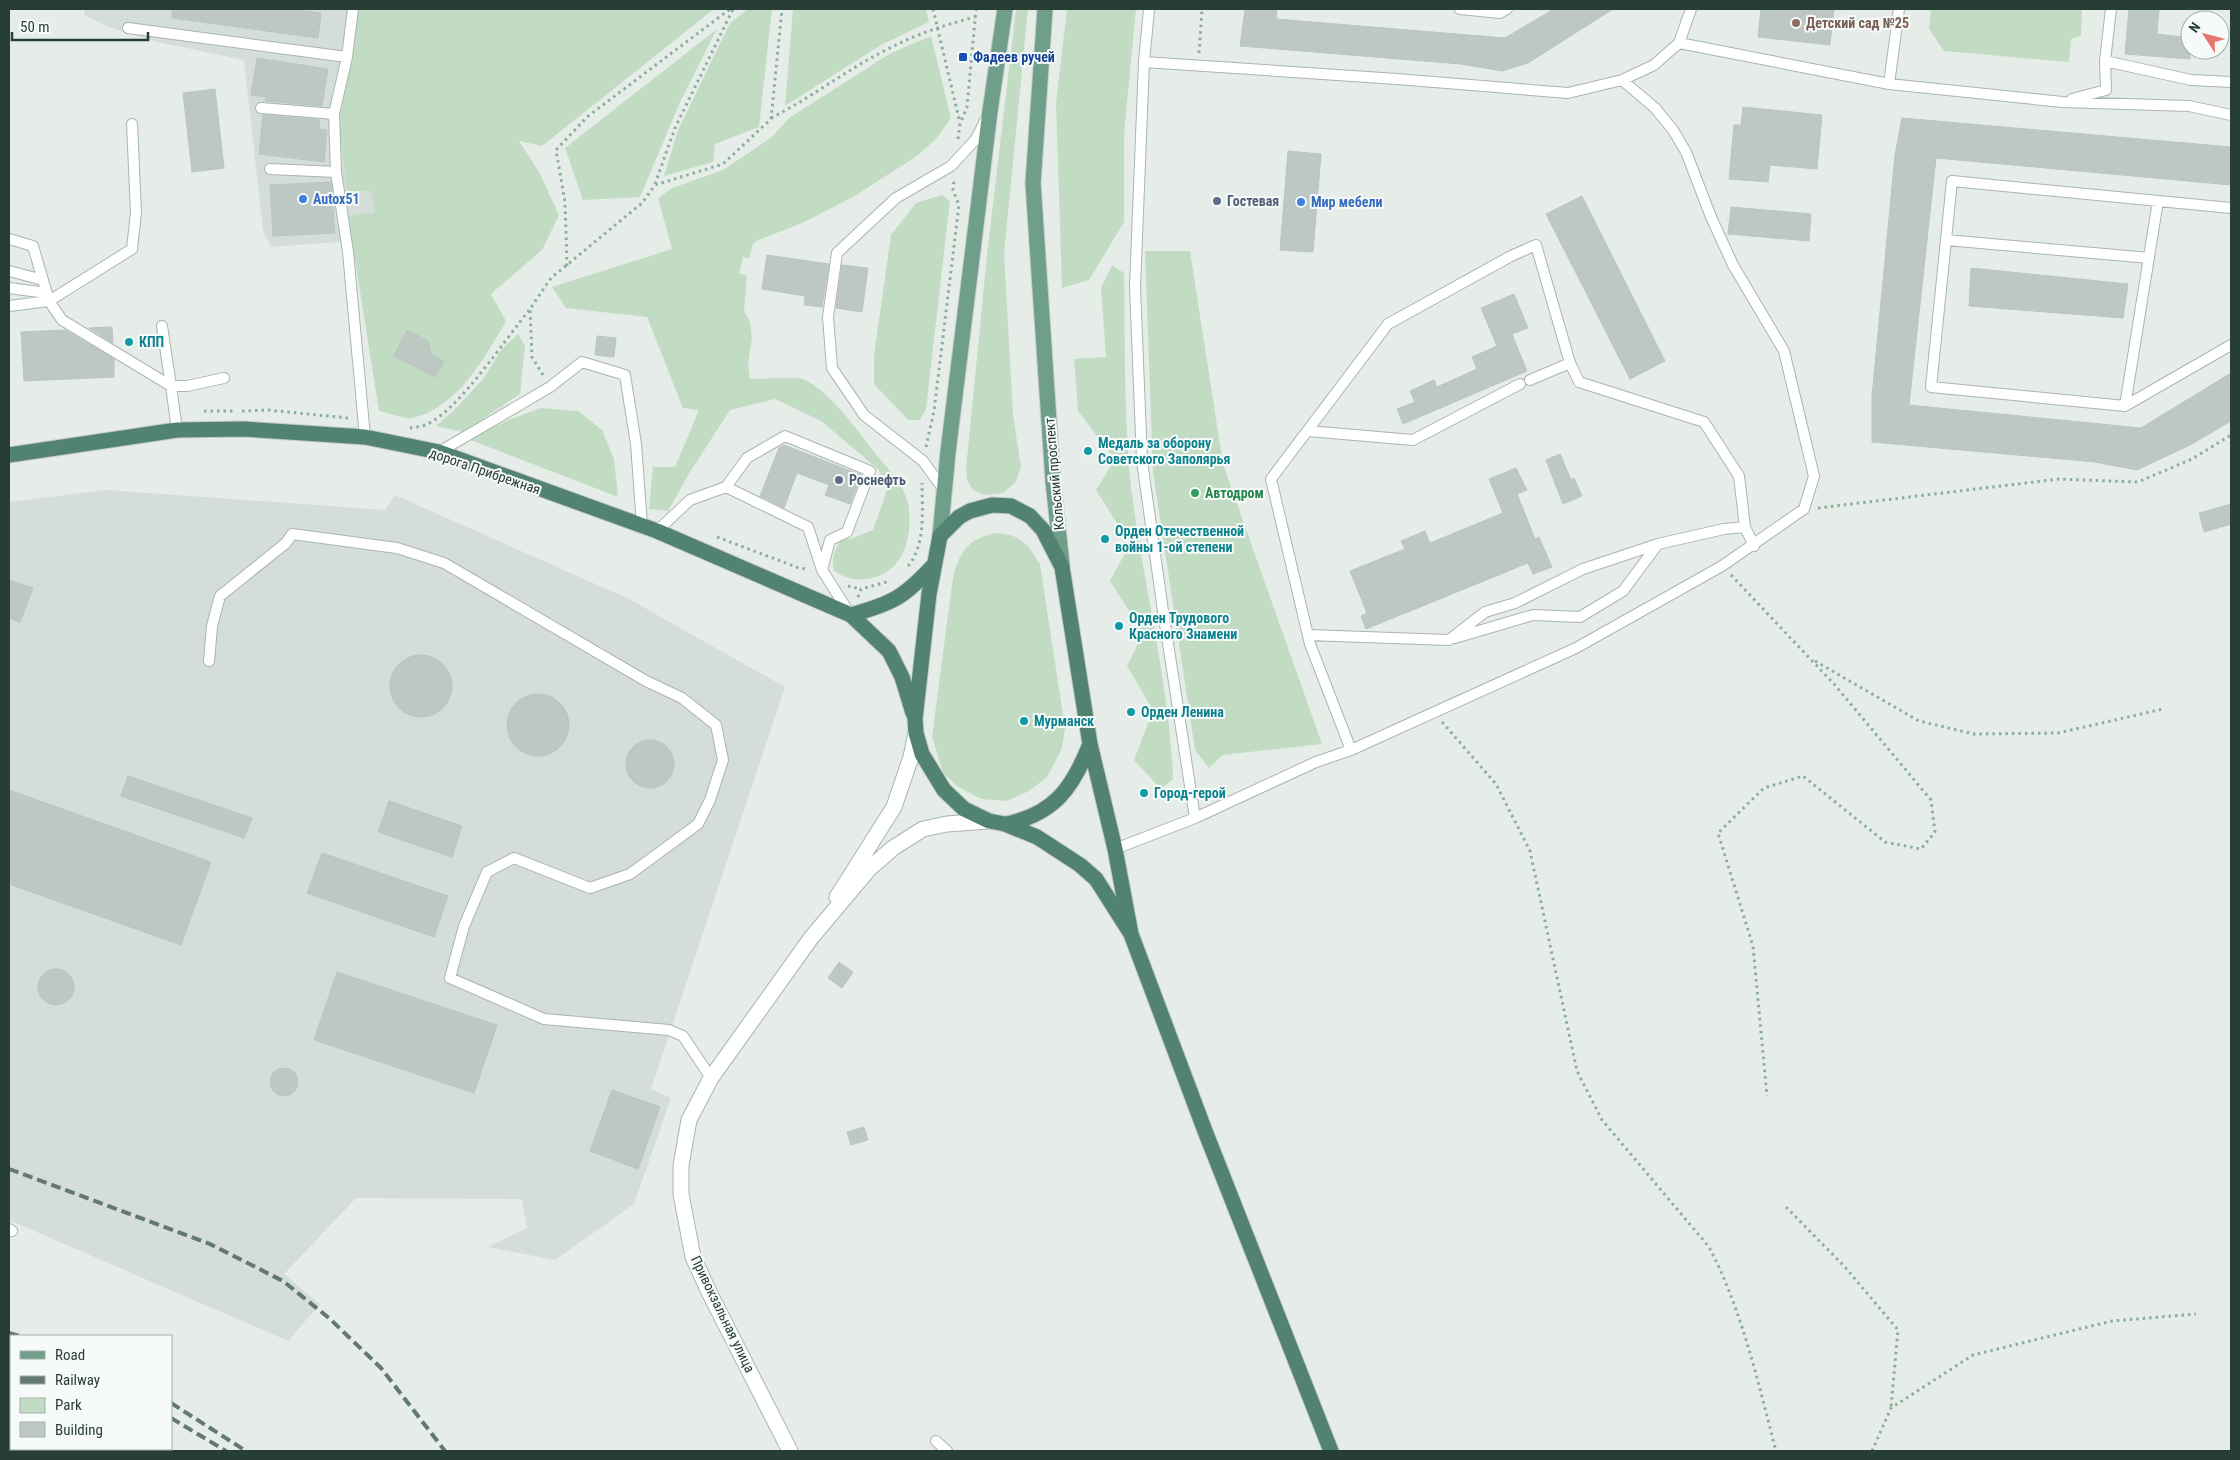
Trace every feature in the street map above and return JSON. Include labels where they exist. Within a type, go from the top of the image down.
[{"type":"highway","name":"дорога Прибрежная","points":[[9,455],[177,430],[244,429],[365,437],[439,452],[642,525],[851,614]]},
{"type":"highway","points":[[915,726],[933,566],[940,536],[960,517],[970,511],[992,505],[1012,506],[1030,516],[1043,530],[1062,567]]},
{"type":"highway","points":[[851,614],[887,604],[911,589],[933,566]]},
{"type":"highway","name":"Кольский проспект","points":[[1062,567],[1090,744],[1115,850],[1131,934]]},
{"type":"highway","points":[[851,614],[889,651],[902,676],[922,754],[944,790],[964,809],[989,821],[1005,824],[1037,837],[1080,865],[1096,879],[1131,934],[1205,1131],[1331,1451]]},
{"type":"highway","points":[[1005,824],[1024,820],[1048,807],[1064,793],[1078,773],[1090,744]]},
{"type":"main road","points":[[940,536],[990,111],[1006,9]]},
{"type":"main road","name":"Кольский проспект","points":[[1045,9],[1033,184],[1053,481],[1062,567]]},
{"type":"street","points":[[813,935],[894,807],[911,757],[915,726]]},
{"type":"street","points":[[813,935],[870,868],[892,848],[923,829],[947,824],[989,821]]},
{"type":"street","name":"Привокзальная улица","points":[[790,1451],[693,1257],[681,1194],[681,1165],[689,1120],[711,1078],[813,935]]},
{"type":"lane","points":[[353,9],[346,57],[334,114],[336,172],[348,252],[365,437]]},
{"type":"lane","points":[[1150,9],[1144,62],[1135,288],[1142,461],[1195,818]]},
{"type":"lane","points":[[1460,9],[1503,10]]},
{"type":"lane","points":[[1144,62],[1397,79],[1568,94],[1622,80],[1654,65],[1679,43],[1691,9]]},
{"type":"lane","points":[[1889,84],[1899,9]]},
{"type":"lane","points":[[2062,102],[2106,90],[2105,61],[2112,9]]},
{"type":"lane","points":[[128,28],[346,57]]},
{"type":"lane","points":[[1679,43],[1889,84],[2062,102],[2189,106],[2231,115]]},
{"type":"lane","points":[[2105,61],[2191,80],[2231,82]]},
{"type":"lane","points":[[1115,850],[1195,818],[1316,762],[1351,750],[1576,648],[1722,566],[1754,546],[1804,509],[1814,476],[1784,351],[1733,265],[1711,217],[1686,152],[1673,130],[1655,108],[1622,80]]},
{"type":"lane","points":[[261,108],[334,114]]},
{"type":"lane","points":[[944,490],[923,461],[864,415],[832,368],[828,317],[837,253],[896,198],[951,166],[956,158],[976,139],[990,111]]},
{"type":"lane","points":[[9,306],[48,297],[132,249],[136,212],[132,124]]},
{"type":"lane","points":[[270,169],[336,172]]},
{"type":"lane","points":[[2231,208],[1952,181],[1931,387],[2125,406],[2231,345]]},
{"type":"lane","points":[[2125,406],[2158,201]]},
{"type":"lane","points":[[9,238],[33,246],[48,297],[62,320],[171,386],[187,386],[224,378]]},
{"type":"lane","points":[[1946,240],[2149,258]]},
{"type":"lane","points":[[1351,750],[1308,635],[1271,479],[1388,324],[1511,256],[1536,245],[1570,363],[1579,382],[1704,422],[1739,476],[1745,527],[1754,546]]},
{"type":"lane","points":[[9,271],[43,280]]},
{"type":"lane","points":[[9,288],[48,297]]},
{"type":"lane","points":[[162,326],[177,430]]},
{"type":"lane","points":[[439,452],[550,387],[582,362],[625,375],[636,444],[642,525]]},
{"type":"lane","points":[[1530,380],[1570,363]]},
{"type":"lane","points":[[1308,431],[1413,440],[1520,384]]},
{"type":"lane","points":[[657,531],[690,500],[726,487],[747,458],[785,436],[870,471],[847,532],[830,540],[822,570]]},
{"type":"lane","points":[[726,487],[808,527],[822,570],[851,614]]},
{"type":"lane","points":[[1449,640],[1485,612],[1515,603],[1583,569],[1658,544],[1724,529],[1745,527]]},
{"type":"lane","points":[[208,661],[212,626],[220,596],[279,549],[292,534],[397,548],[444,563],[646,681],[682,698],[716,725],[722,760],[710,800],[698,824],[630,874],[590,888],[514,858],[487,872],[464,926],[450,978],[544,1019],[669,1030],[683,1036],[711,1078]]},
{"type":"lane","points":[[1308,635],[1449,640],[1533,615],[1580,617],[1623,591],[1658,544]]},
{"type":"lane","points":[[936,1441],[947,1451]]},
{"type":"path","points":[[410,428],[426,425],[451,404],[477,378],[530,309],[551,278],[642,203],[655,185],[675,128],[731,9]]},
{"type":"path","points":[[567,266],[565,202],[556,150],[588,117],[731,9]]},
{"type":"path","points":[[771,119],[782,9]]},
{"type":"path","points":[[932,9],[960,124]]},
{"type":"path","points":[[903,572],[915,557],[920,535],[923,461],[934,411],[959,205],[953,190],[960,124],[967,108],[976,9]]},
{"type":"path","points":[[1198,66],[1202,9]]},
{"type":"path","points":[[655,185],[723,164],[771,119],[885,50],[936,27],[975,16]]},
{"type":"path","points":[[530,309],[532,356],[550,387]]},
{"type":"path","points":[[1804,509],[2059,479],[2138,482],[2192,459],[2231,436]]},
{"type":"path","points":[[1722,566],[1834,684],[1931,800],[1935,832],[1921,849],[1886,842],[1803,776],[1764,788],[1718,833],[1754,946],[1767,1096]]},
{"type":"path","points":[[851,614],[861,589],[897,578]]},
{"type":"path","points":[[1810,658],[1919,721],[1974,734],[2058,733],[2163,710]]},
{"type":"path","points":[[1434,712],[1496,784],[1530,851],[1577,1071],[1602,1120],[1709,1246],[1719,1265],[1754,1363],[1776,1451]]},
{"type":"path","points":[[1786,1208],[1846,1267],[1898,1330],[1891,1408],[1872,1451]]},
{"type":"path","points":[[1891,1408],[1973,1355],[2112,1321],[2196,1314]]},
{"type":"shaded area","points":[[85,9],[357,9],[375,212],[349,216],[352,241],[271,247],[263,230],[244,60],[158,42],[106,26],[84,15]]},
{"type":"shaded area","points":[[106,490],[385,510],[395,495],[629,599],[785,687],[651,1089],[671,1098],[634,1204],[555,1260],[488,1247],[527,1228],[522,1199],[356,1198],[284,1274],[320,1304],[288,1341],[9,1220],[9,502]]},
{"type":"green space","points":[[357,9],[714,9],[542,146],[519,141],[539,172],[559,215],[542,250],[491,294],[506,321],[479,365],[456,393],[443,404],[428,413],[412,418],[400,417],[379,411],[352,241],[349,216],[375,212],[371,191],[347,191],[339,127]]},
{"type":"green space","points":[[748,9],[772,9],[759,127],[715,144],[713,162],[664,176],[678,130],[730,23]]},
{"type":"green space","points":[[793,9],[926,9],[929,22],[881,45],[785,106]]},
{"type":"green space","points":[[1016,9],[1028,9],[1004,254],[1013,415],[1021,467],[1015,483],[1003,493],[985,495],[973,490],[967,480],[966,469],[987,255]]},
{"type":"green space","points":[[1067,9],[1136,9],[1124,134],[1124,222],[1089,280],[1062,288],[1056,103]]},
{"type":"green space","points":[[1931,9],[2082,9],[2081,36],[2071,39],[2069,62],[1944,51],[1929,29]]},
{"type":"green space","points":[[717,29],[681,100],[640,197],[583,200],[565,148]]},
{"type":"green space","points":[[931,36],[951,118],[936,139],[917,156],[853,197],[800,224],[758,240],[753,244],[749,259],[743,257],[739,273],[747,276],[744,311],[750,321],[752,338],[748,364],[750,379],[803,379],[823,392],[833,402],[894,476],[906,496],[909,528],[903,552],[889,570],[879,576],[857,579],[849,578],[834,571],[833,558],[839,543],[842,539],[850,539],[873,530],[887,490],[878,469],[821,421],[775,399],[730,410],[690,472],[668,511],[649,509],[653,467],[675,467],[699,410],[683,408],[647,317],[566,308],[552,287],[672,249],[658,198],[672,188],[723,170],[772,137],[789,118],[891,53]]},
{"type":"green space","points":[[942,195],[950,201],[926,409],[920,420],[908,420],[874,384],[874,355],[891,235],[916,203]]},
{"type":"green space","name":"Автодром","points":[[1145,251],[1190,251],[1223,464],[1322,744],[1223,755],[1209,768],[1195,750],[1153,472]]},
{"type":"green space","points":[[1112,265],[1124,273],[1125,394],[1129,467],[1166,701],[1170,740],[1173,779],[1161,789],[1134,760],[1153,710],[1127,666],[1143,633],[1110,581],[1130,544],[1096,490],[1115,459],[1078,411],[1074,359],[1106,357],[1101,288]]},
{"type":"green space","points":[[518,334],[525,346],[520,394],[463,432],[436,426],[484,378],[501,350]]},
{"type":"green space","points":[[541,408],[578,411],[602,430],[614,459],[618,497],[468,439],[511,419]]},
{"type":"green space","points":[[998,533],[1013,536],[1024,542],[1040,564],[1065,728],[1062,748],[1047,777],[1029,791],[1006,801],[981,799],[958,787],[943,773],[932,737],[953,577],[959,560],[967,547],[980,538]]},
{"type":"building","points":[[172,9],[290,9],[321,13],[318,38],[172,18]]},
{"type":"building","points":[[1245,9],[1277,9],[1276,19],[1505,38],[1554,9],[1613,9],[1528,63],[1502,71],[1461,64],[1240,46]]},
{"type":"building","name":"Детский сад №25","points":[[1761,9],[1834,9],[1830,45],[1758,37]]},
{"type":"building","points":[[2129,9],[2159,9],[2157,34],[2180,37],[2180,58],[2125,54]]},
{"type":"building","points":[[257,58],[328,69],[322,106],[265,101],[266,97],[251,95]]},
{"type":"building","points":[[215,89],[224,168],[192,172],[183,93]]},
{"type":"building","points":[[1743,107],[1822,115],[1817,169],[1770,165],[1768,182],[1729,179],[1734,125],[1741,125]]},
{"type":"building","points":[[263,115],[320,120],[319,129],[327,130],[324,162],[259,154]]},
{"type":"building","points":[[1902,118],[2231,147],[2231,185],[1936,158],[1909,405],[2141,428],[2231,373],[2231,421],[2192,444],[2137,470],[2095,462],[1872,442],[1872,396],[1895,155]]},
{"type":"building","name":"Мир мебели","points":[[1288,151],[1321,154],[1313,252],[1280,250]]},
{"type":"building","points":[[331,182],[335,233],[273,236],[270,185]]},
{"type":"building","points":[[1582,196],[1665,361],[1630,379],[1546,214]]},
{"type":"building","points":[[1731,207],[1811,214],[1809,241],[1728,234]]},
{"type":"building","points":[[767,255],[829,264],[822,307],[804,305],[805,296],[762,289]]},
{"type":"building","points":[[842,265],[868,268],[862,312],[836,308]]},
{"type":"building","points":[[1971,268],[2128,284],[2123,318],[1969,306]]},
{"type":"building","points":[[1514,294],[1528,328],[1512,334],[1527,371],[1403,424],[1397,409],[1415,402],[1410,391],[1434,380],[1437,387],[1477,369],[1472,357],[1497,346],[1481,308]]},
{"type":"building","points":[[112,327],[113,343],[89,328]]},
{"type":"building","points":[[65,330],[114,359],[114,377],[24,381],[21,332]]},
{"type":"building","points":[[407,330],[428,341],[431,354],[444,362],[435,377],[394,356]]},
{"type":"building","points":[[597,336],[616,338],[614,357],[595,355]]},
{"type":"building","name":"Роснефть","points":[[784,445],[861,475],[850,504],[825,495],[829,485],[797,473],[784,508],[760,496],[779,448]]},
{"type":"building","points":[[1560,454],[1571,480],[1574,478],[1582,496],[1563,504],[1546,460]]},
{"type":"building","points":[[1516,468],[1527,490],[1517,494],[1535,539],[1539,537],[1552,567],[1533,574],[1528,563],[1366,629],[1361,616],[1367,613],[1350,571],[1405,549],[1401,541],[1425,531],[1430,543],[1503,513],[1489,479]]},
{"type":"building","points":[[2231,504],[2231,524],[2204,532],[2199,513]]},
{"type":"building","points":[[9,580],[33,588],[20,622],[9,618]]},
{"type":"building","points":[[421,655],[433,658],[443,664],[449,674],[452,686],[449,698],[443,708],[433,714],[421,717],[409,714],[399,708],[393,698],[390,686],[393,674],[399,664],[409,658]]},
{"type":"building","points":[[532,694],[544,694],[560,703],[567,713],[569,725],[567,737],[560,747],[544,756],[532,756],[521,751],[512,742],[507,731],[507,719],[512,708],[521,699]]},
{"type":"building","points":[[645,740],[655,740],[664,744],[670,750],[673,755],[673,773],[664,784],[655,788],[645,788],[636,784],[630,778],[626,769],[626,759],[630,750],[636,744]]},
{"type":"building","points":[[128,776],[252,818],[244,838],[121,796]]},
{"type":"building","points":[[9,790],[211,862],[181,945],[9,884]]},
{"type":"building","points":[[389,801],[462,826],[452,857],[378,832]]},
{"type":"building","points":[[322,853],[448,896],[434,937],[307,893]]},
{"type":"building","points":[[839,962],[853,972],[842,988],[828,978]]},
{"type":"building","points":[[56,969],[63,970],[69,974],[73,980],[73,994],[69,1000],[63,1004],[56,1005],[49,1004],[43,1000],[39,994],[38,987],[39,980],[43,974],[49,970]]},
{"type":"building","points":[[337,972],[497,1025],[474,1093],[314,1040]]},
{"type":"building","points":[[284,1068],[294,1072],[298,1082],[294,1092],[284,1096],[274,1092],[270,1082],[274,1072]]},
{"type":"building","points":[[612,1090],[660,1107],[638,1169],[590,1151]]},
{"type":"building","points":[[864,1127],[868,1140],[851,1145],[847,1132]]},
{"type":"railway","points":[[9,1169],[210,1244],[283,1281],[329,1318],[381,1368],[445,1451]]},
{"type":"railway","points":[[9,1333],[16,1335]]},
{"type":"railway","points":[[172,1404],[246,1451]]},
{"type":"railway","points":[[172,1419],[226,1451]]},
{"type":"place","name":"Детский сад №25","points":[[1796,23]]},
{"type":"place","name":"Фадеев ручей","points":[[963,57]]},
{"type":"place","name":"Autox51","points":[[303,199]]},
{"type":"place","name":"Гостевая","points":[[1217,201]]},
{"type":"place","name":"Мир мебели","points":[[1301,202]]},
{"type":"place","name":"КПП","points":[[129,342]]},
{"type":"place","name":"Медаль за оборону Советского Заполярья","points":[[1088,451]]},
{"type":"place","name":"Роснефть","points":[[839,480]]},
{"type":"place","name":"Автодром","points":[[1195,493]]},
{"type":"place","name":"Орден Отечественной войны 1-ой степени","points":[[1105,539]]},
{"type":"place","name":"Орден Трудового Красного Знамени","points":[[1119,626]]},
{"type":"place","name":"Орден Ленина","points":[[1131,712]]},
{"type":"place","name":"Мурманск","points":[[1024,721]]},
{"type":"place","name":"Город-герой","points":[[1144,793]]}]
